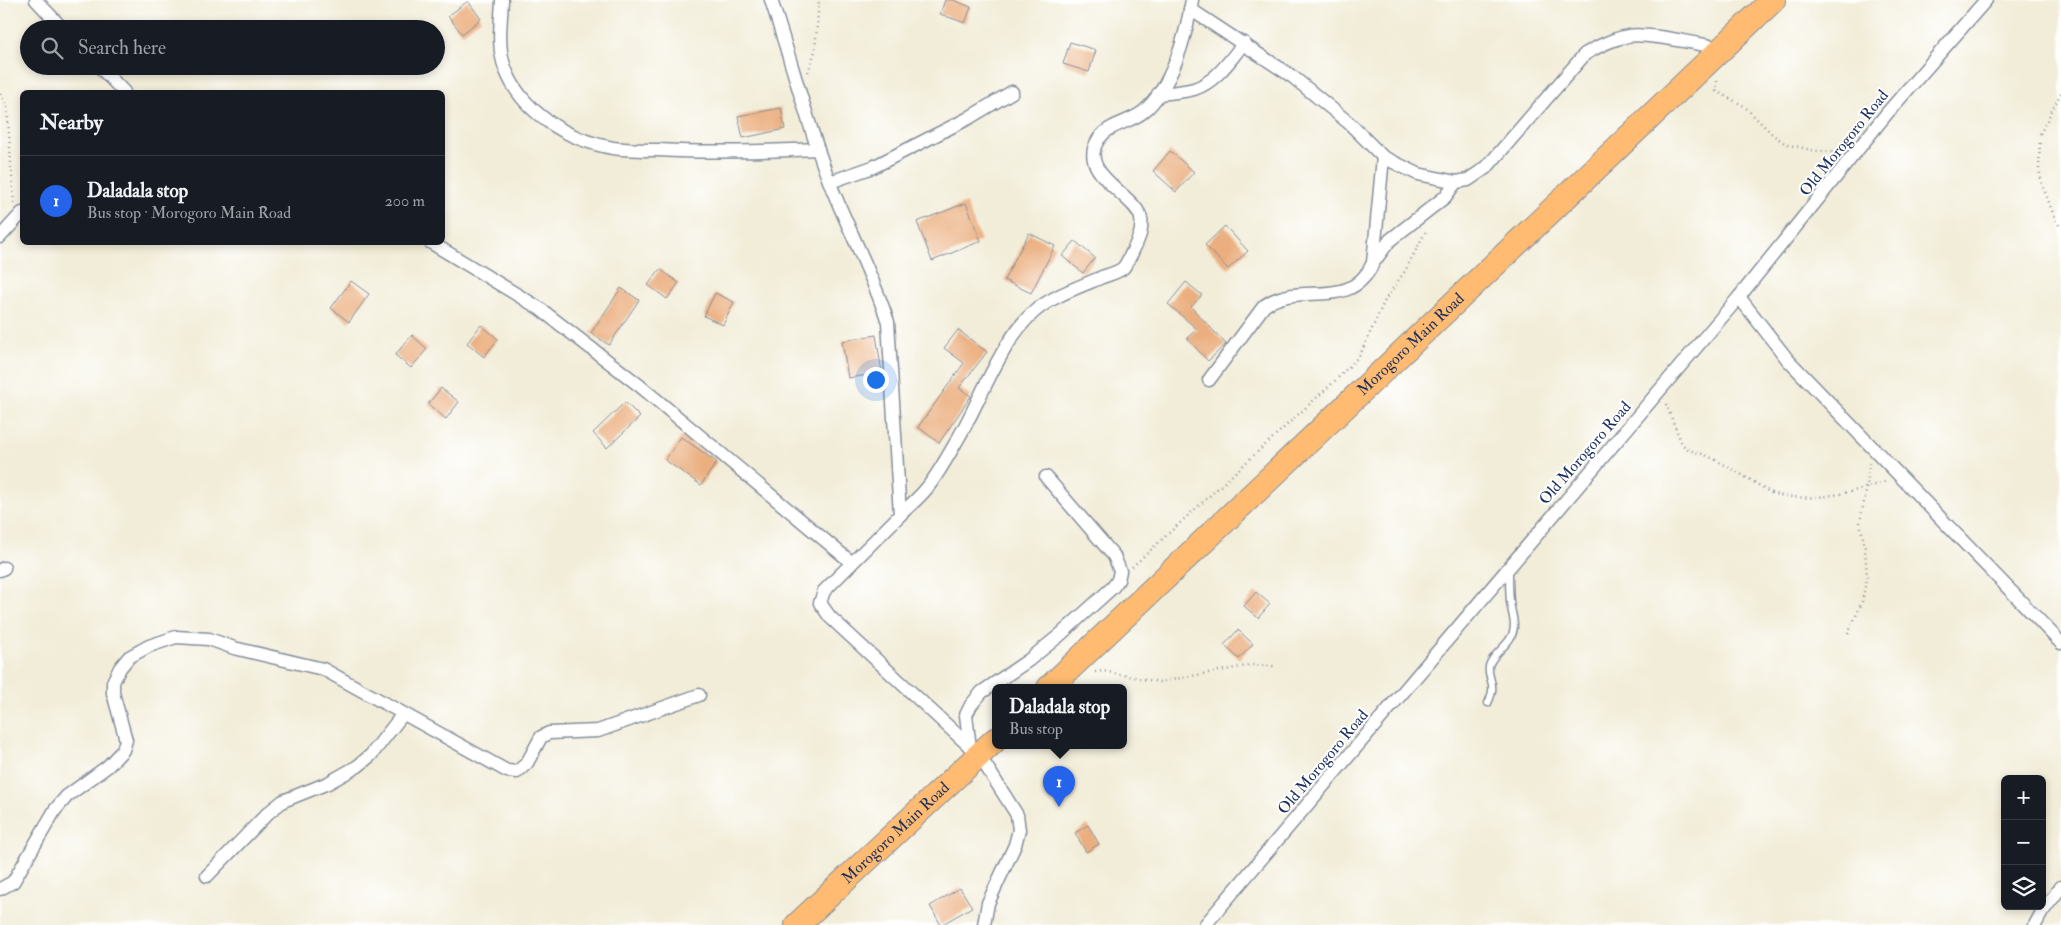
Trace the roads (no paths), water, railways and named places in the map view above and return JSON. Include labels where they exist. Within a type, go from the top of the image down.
[{"type":"highway","name":"Morogoro Main Road","points":[[1056,682],[1773,0]]},
{"type":"highway","name":"Morogoro Main Road","points":[[797,925],[981,748]]},
{"type":"street","points":[[36,0],[55,20]]},
{"type":"street","points":[[502,0],[500,51],[505,69],[519,92],[536,113],[555,126],[585,140],[613,148],[708,153],[818,149]]},
{"type":"street","points":[[771,0],[818,149],[830,182],[878,291],[888,322],[900,515]]},
{"type":"street","name":"Old Morogoro Road","points":[[1205,925],[1740,297],[1888,112],[1986,0]]},
{"type":"street","points":[[981,748],[830,617],[820,603],[824,591],[927,488],[959,437],[1016,332],[1028,318],[1054,299],[1123,268],[1140,234],[1142,218],[1098,170],[1093,152],[1098,140],[1107,130],[1142,112],[1158,94],[1178,57],[1191,5],[1293,77],[1350,123],[1383,157],[1418,174],[1456,182],[1468,180],[1487,167],[1585,54],[1605,42],[1630,35],[1722,48]]},
{"type":"street","points":[[1158,94],[1194,89],[1207,83],[1223,69],[1244,43]]},
{"type":"street","points":[[108,75],[122,90]]},
{"type":"street","points":[[830,182],[873,167],[967,119],[1012,92]]},
{"type":"street","points":[[1373,263],[1383,157]]},
{"type":"street","points":[[1209,380],[1264,306],[1271,300],[1305,294],[1327,295],[1346,291],[1369,272],[1373,263],[1390,240],[1445,197],[1456,182]]},
{"type":"street","points":[[0,237],[19,216]]},
{"type":"street","points":[[435,245],[539,308],[640,386],[851,562]]},
{"type":"street","points":[[1740,297],[1788,360],[2061,643]]},
{"type":"street","points":[[994,684],[1029,660],[1066,630],[1100,600],[1118,580],[1120,570],[1114,556],[1046,477]]},
{"type":"street","points":[[0,889],[13,882],[55,810],[67,796],[108,766],[123,750],[126,740],[113,693],[114,682],[120,668],[130,657],[149,646],[176,637],[209,639],[242,650],[323,669],[507,771],[517,772],[527,763],[541,737],[549,733],[598,731],[699,695]]},
{"type":"street","points":[[984,925],[988,903],[1015,845],[1019,830],[1017,815],[981,748],[966,715],[971,705],[982,692],[992,685]]},
{"type":"street","points":[[207,876],[268,813],[283,801],[328,783],[358,766],[371,755],[403,714]]},
{"type":"street","points":[[2035,925],[2061,887]]},
{"type":"lane","points":[[1488,703],[1493,693],[1489,668],[1491,661],[1503,649],[1513,634],[1514,619],[1510,602],[1509,567]]},
{"type":"place","name":"Daladala stop","points":[[1059,807]]}]
